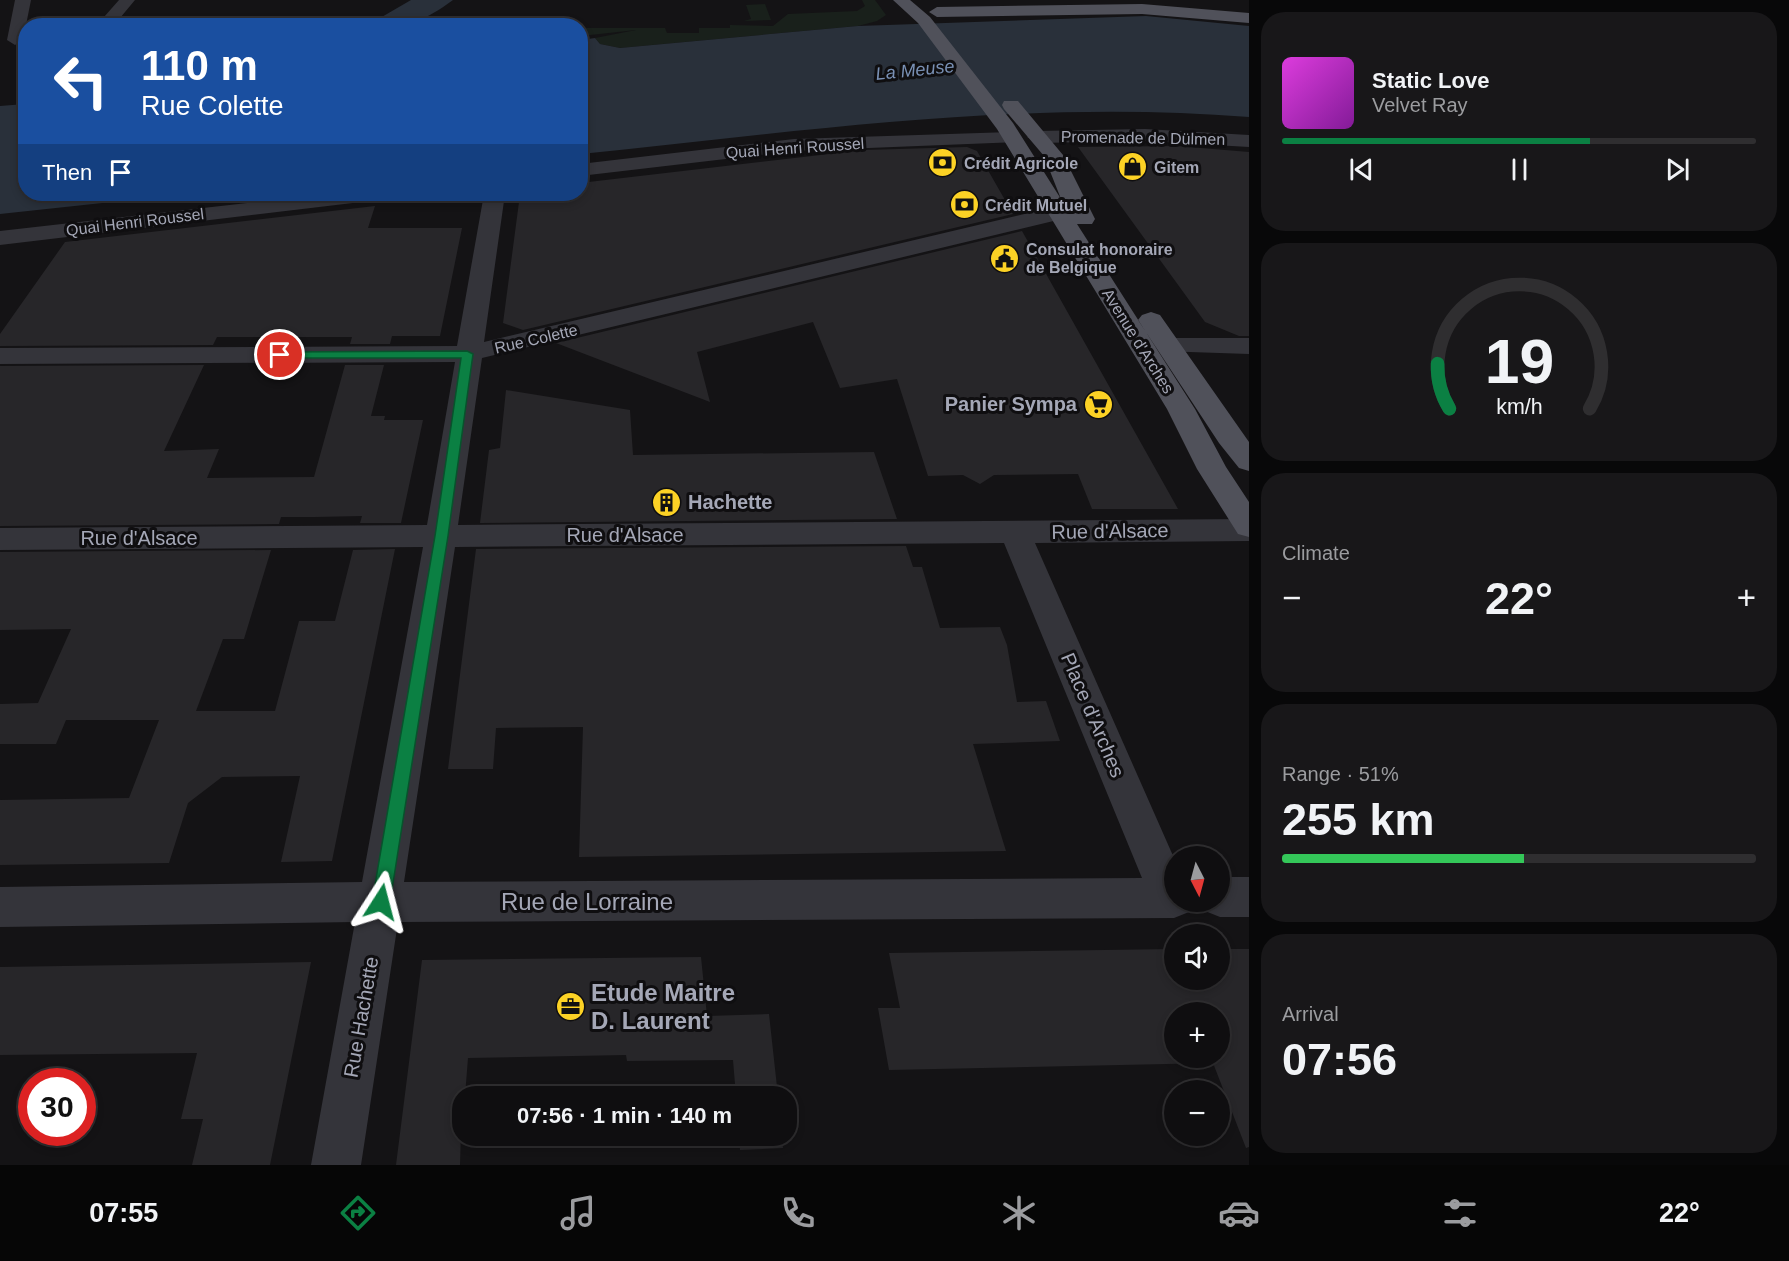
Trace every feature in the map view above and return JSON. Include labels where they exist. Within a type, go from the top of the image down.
[{"type":"main road","points":[[901,0],[933,13],[1142,9],[1249,18]]},
{"type":"main road","points":[[933,13],[1020,132]]},
{"type":"main road","name":"Avenue d'Arches","points":[[1020,132],[1058,213],[1181,409],[1197,436],[1212,469],[1249,528]]},
{"type":"main road","name":"Avenue d'Arches","points":[[1020,132],[1053,155],[1073,201],[1229,437],[1249,461]]},
{"type":"street","points":[[19,18],[23,0]]},
{"type":"street","points":[[112,18],[127,0]]},
{"type":"street","points":[[15,40],[18,25]]},
{"type":"street","name":"Promenade de Dülmen","points":[[1020,132],[1145,135],[1249,141]]},
{"type":"street","name":"Quai Henri Roussel","points":[[588,169],[794,145],[1020,132]]},
{"type":"street","name":"Quai Henri Roussel","points":[[11,236],[317,201]]},
{"type":"street","name":"Rue Hachette","points":[[336,1165],[441,536],[467,354],[493,201]]},
{"type":"street","name":"Rue Colette","points":[[0,356],[467,354],[1058,213]]},
{"type":"street","points":[[0,263],[11,236]]},
{"type":"street","points":[[1168,346],[1249,346]]},
{"type":"street","name":"Rue d'Alsace","points":[[0,539],[1016,532],[1249,528]]},
{"type":"street","name":"Place d'Arches","points":[[1016,532],[1164,877]]},
{"type":"street","points":[[1230,897],[1249,897]]},
{"type":"street","name":"Rue de Lorraine","points":[[0,907],[381,902],[1164,898]]},
{"type":"shaded area","points":[[862,0],[875,0],[886,15],[877,21],[858,26],[620,48],[600,44],[595,38],[636,30],[588,35],[588,28],[665,28],[667,33],[699,33],[699,28],[730,28],[730,25],[773,26],[788,14],[857,11],[865,6]]},
{"type":"shaded area","points":[[765,4],[771,20],[744,21],[751,19],[746,5]]},
{"type":"water","points":[[411,0],[453,0],[424,18],[380,18]]},
{"type":"water","name":"La Meuse","points":[[1146,16],[1249,26],[1249,117],[1165,112],[998,115],[831,127],[588,153],[588,39],[595,38],[600,44],[620,48],[858,26]]},
{"type":"water","points":[[18,105],[18,201],[121,201],[0,214],[0,106]]},
{"type":"building","points":[[1177,146],[1249,152],[1249,336],[1239,336],[1205,322],[1078,147]]},
{"type":"building","points":[[967,147],[977,151],[1013,214],[523,330],[503,323],[519,202],[588,201],[588,182],[864,150]]},
{"type":"building","points":[[375,206],[368,228],[462,228],[440,336],[392,336],[390,344],[350,344],[352,337],[217,337],[213,345],[0,346],[0,334],[65,242]]},
{"type":"building","points":[[1022,231],[1178,509],[1092,509],[1078,474],[994,475],[980,484],[963,475],[928,476],[897,379],[840,388],[813,322],[697,352],[710,402],[556,343]]},
{"type":"building","points":[[204,365],[164,451],[219,449],[207,478],[314,477],[345,365],[384,365],[371,416],[385,416],[384,420],[423,420],[401,523],[360,523],[362,516],[281,517],[279,524],[0,526],[0,366]]},
{"type":"building","points":[[506,390],[630,410],[633,455],[874,452],[897,519],[480,523],[489,450],[500,448]]},
{"type":"building","points":[[906,546],[913,567],[922,567],[940,628],[1000,627],[1007,645],[1017,702],[1046,701],[1060,741],[973,744],[1006,851],[579,857],[583,727],[496,728],[493,769],[448,769],[476,549]]},
{"type":"building","points":[[395,549],[332,861],[281,862],[300,776],[222,777],[188,803],[169,863],[0,865],[0,800],[129,798],[159,720],[66,720],[56,744],[0,744],[0,704],[38,703],[71,629],[0,630],[0,552],[271,550],[244,639],[223,639],[196,711],[275,711],[299,621],[335,621],[353,550]]},
{"type":"building","points":[[1164,949],[1164,990],[1230,990],[1230,949],[1249,949],[1249,1147],[1246,1148],[1230,1107],[1230,1080],[1220,1080],[1215,1068],[1230,1068],[1230,1002],[1164,1002],[1164,1064],[889,1070],[878,1008],[900,1008],[889,953]]},
{"type":"building","points":[[701,957],[707,1016],[769,1014],[777,1086],[735,1086],[733,1060],[627,1061],[626,1055],[468,1058],[466,1086],[452,1086],[452,1146],[461,1146],[460,1165],[396,1165],[422,960]]},
{"type":"building","points":[[311,962],[270,1165],[192,1165],[203,1119],[181,1119],[197,1053],[0,1055],[0,967]]},
{"type":"building","points":[[740,1146],[783,1146],[783,1148],[740,1150]]},
{"type":"place","name":"Crédit Agricole","points":[[943,163]]},
{"type":"place","name":"Gitem","points":[[1133,167]]},
{"type":"place","name":"Crédit Mutuel","points":[[964,205]]},
{"type":"place","name":"Consulat honoraire de Belgique","points":[[1005,258]]},
{"type":"place","name":"Panier Sympa","points":[[1098,404]]},
{"type":"place","name":"Hachette","points":[[667,502]]},
{"type":"place","name":"Etude Maitre D. Laurent","points":[[570,1006]]},
{"type":"route","points":[[280,355],[467,354],[441,536],[381,902]]}]
